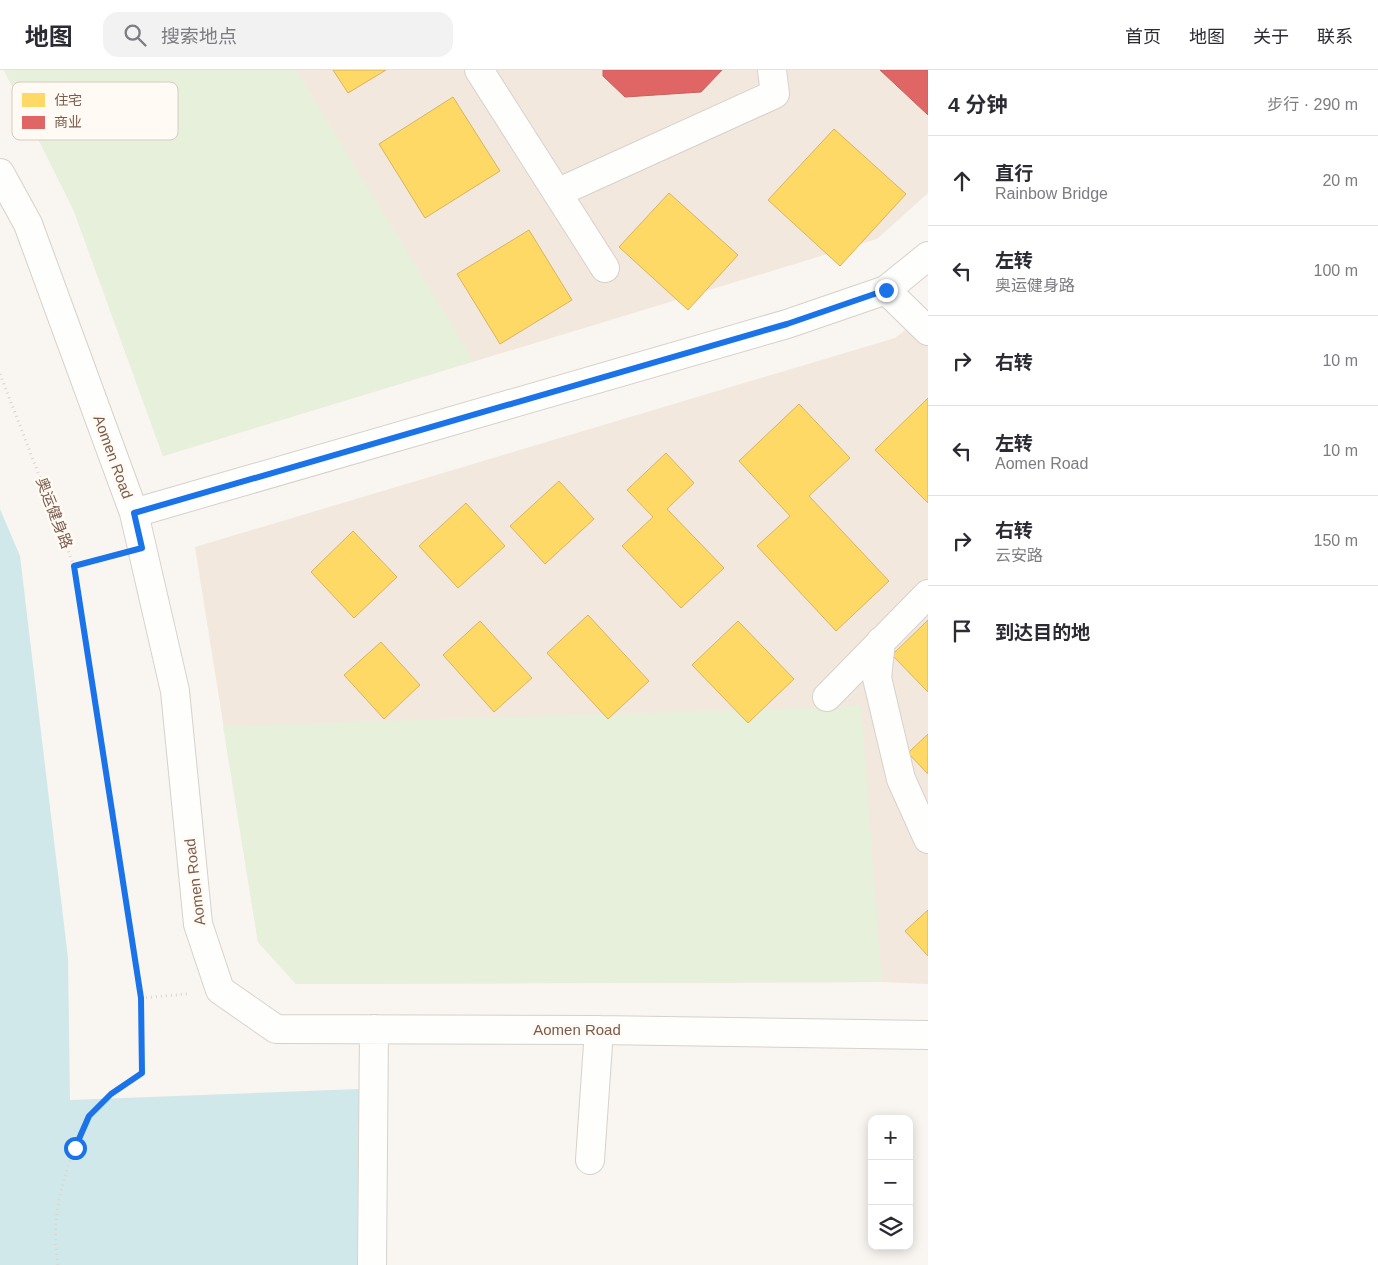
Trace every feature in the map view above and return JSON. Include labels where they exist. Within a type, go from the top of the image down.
[{"type":"street","points":[[479,70],[605,268]]},
{"type":"street","points":[[557,193],[775,94],[772,70]]},
{"type":"street","name":"Aomen Road","points":[[0,173],[28,224],[134,513],[175,691],[198,924],[220,990],[276,1029],[599,1030],[928,1035]]},
{"type":"street","points":[[134,513],[787,324],[886,290],[928,256]]},
{"type":"street","points":[[886,290],[928,331]]},
{"type":"street","points":[[827,698],[928,594]]},
{"type":"street","points":[[881,641],[877,678],[879,688],[901,779],[928,839]]},
{"type":"street","points":[[372,1265],[374,1029]]},
{"type":"street","points":[[590,1160],[599,1030]]},
{"type":"path","name":"奥运健身路","points":[[0,374],[74,566],[141,998],[142,1073],[111,1094],[89,1116],[61,1186],[56,1219],[58,1265]]},
{"type":"path","points":[[74,566],[142,548]]},
{"type":"path","points":[[141,998],[220,990]]},
{"type":"shaded area","points":[[4,70],[928,70],[928,193],[877,239],[163,456],[74,211],[39,140],[178,140],[178,82],[12,82],[12,86]]},
{"type":"shaded area","points":[[928,312],[928,984],[882,982],[296,984],[258,942],[195,547],[895,338]]},
{"type":"green space","points":[[4,70],[296,70],[474,361],[163,456],[74,211],[39,140],[178,140],[178,82],[12,82],[12,86]]},
{"type":"green space","points":[[861,706],[882,982],[296,984],[258,942],[223,726]]},
{"type":"water","points":[[0,509],[20,556],[68,958],[70,1100],[359,1089],[357,1265],[0,1265]]},
{"type":"building: 住宅","points":[[333,70],[386,70],[348,93]]},
{"type":"building: 住宅","points":[[453,97],[500,171],[425,218],[379,144]]},
{"type":"building: 住宅","points":[[834,129],[906,194],[840,266],[768,200]]},
{"type":"building: 住宅","points":[[669,193],[738,255],[688,310],[619,247]]},
{"type":"building: 住宅","points":[[529,230],[572,300],[500,344],[457,274]]},
{"type":"building: 住宅","points":[[928,398],[928,503],[875,450]]},
{"type":"building: 住宅","points":[[799,404],[850,458],[809,496],[889,581],[836,631],[757,546],[790,516],[739,461]]},
{"type":"building: 住宅","points":[[666,453],[694,483],[667,509],[724,568],[681,608],[622,546],[653,517],[627,490]]},
{"type":"building: 住宅","points":[[559,481],[594,519],[545,564],[510,526]]},
{"type":"building: 住宅","points":[[466,503],[505,546],[458,588],[419,546]]},
{"type":"building: 住宅","points":[[353,531],[397,577],[354,618],[311,572]]},
{"type":"building: 住宅","points":[[588,615],[649,681],[608,719],[547,653]]},
{"type":"building: 住宅","points":[[928,620],[928,692],[892,655]]},
{"type":"building: 住宅","points":[[480,621],[532,678],[494,712],[443,655]]},
{"type":"building: 住宅","points":[[738,621],[794,679],[748,723],[692,665]]},
{"type":"building: 住宅","points":[[381,642],[420,685],[384,719],[344,675]]},
{"type":"building: 住宅","points":[[928,734],[928,774],[908,753]]},
{"type":"building: 住宅","points":[[928,910],[928,956],[905,931]]},
{"type":"building: 商业","points":[[603,70],[722,70],[701,92],[625,97],[603,76]]},
{"type":"building: 商业","points":[[880,70],[928,70],[928,115]]},
{"type":"route","points":[[75,1148],[89,1116],[111,1094],[142,1073],[141,998],[74,566],[142,548],[134,513],[787,324],[886,290]]}]
